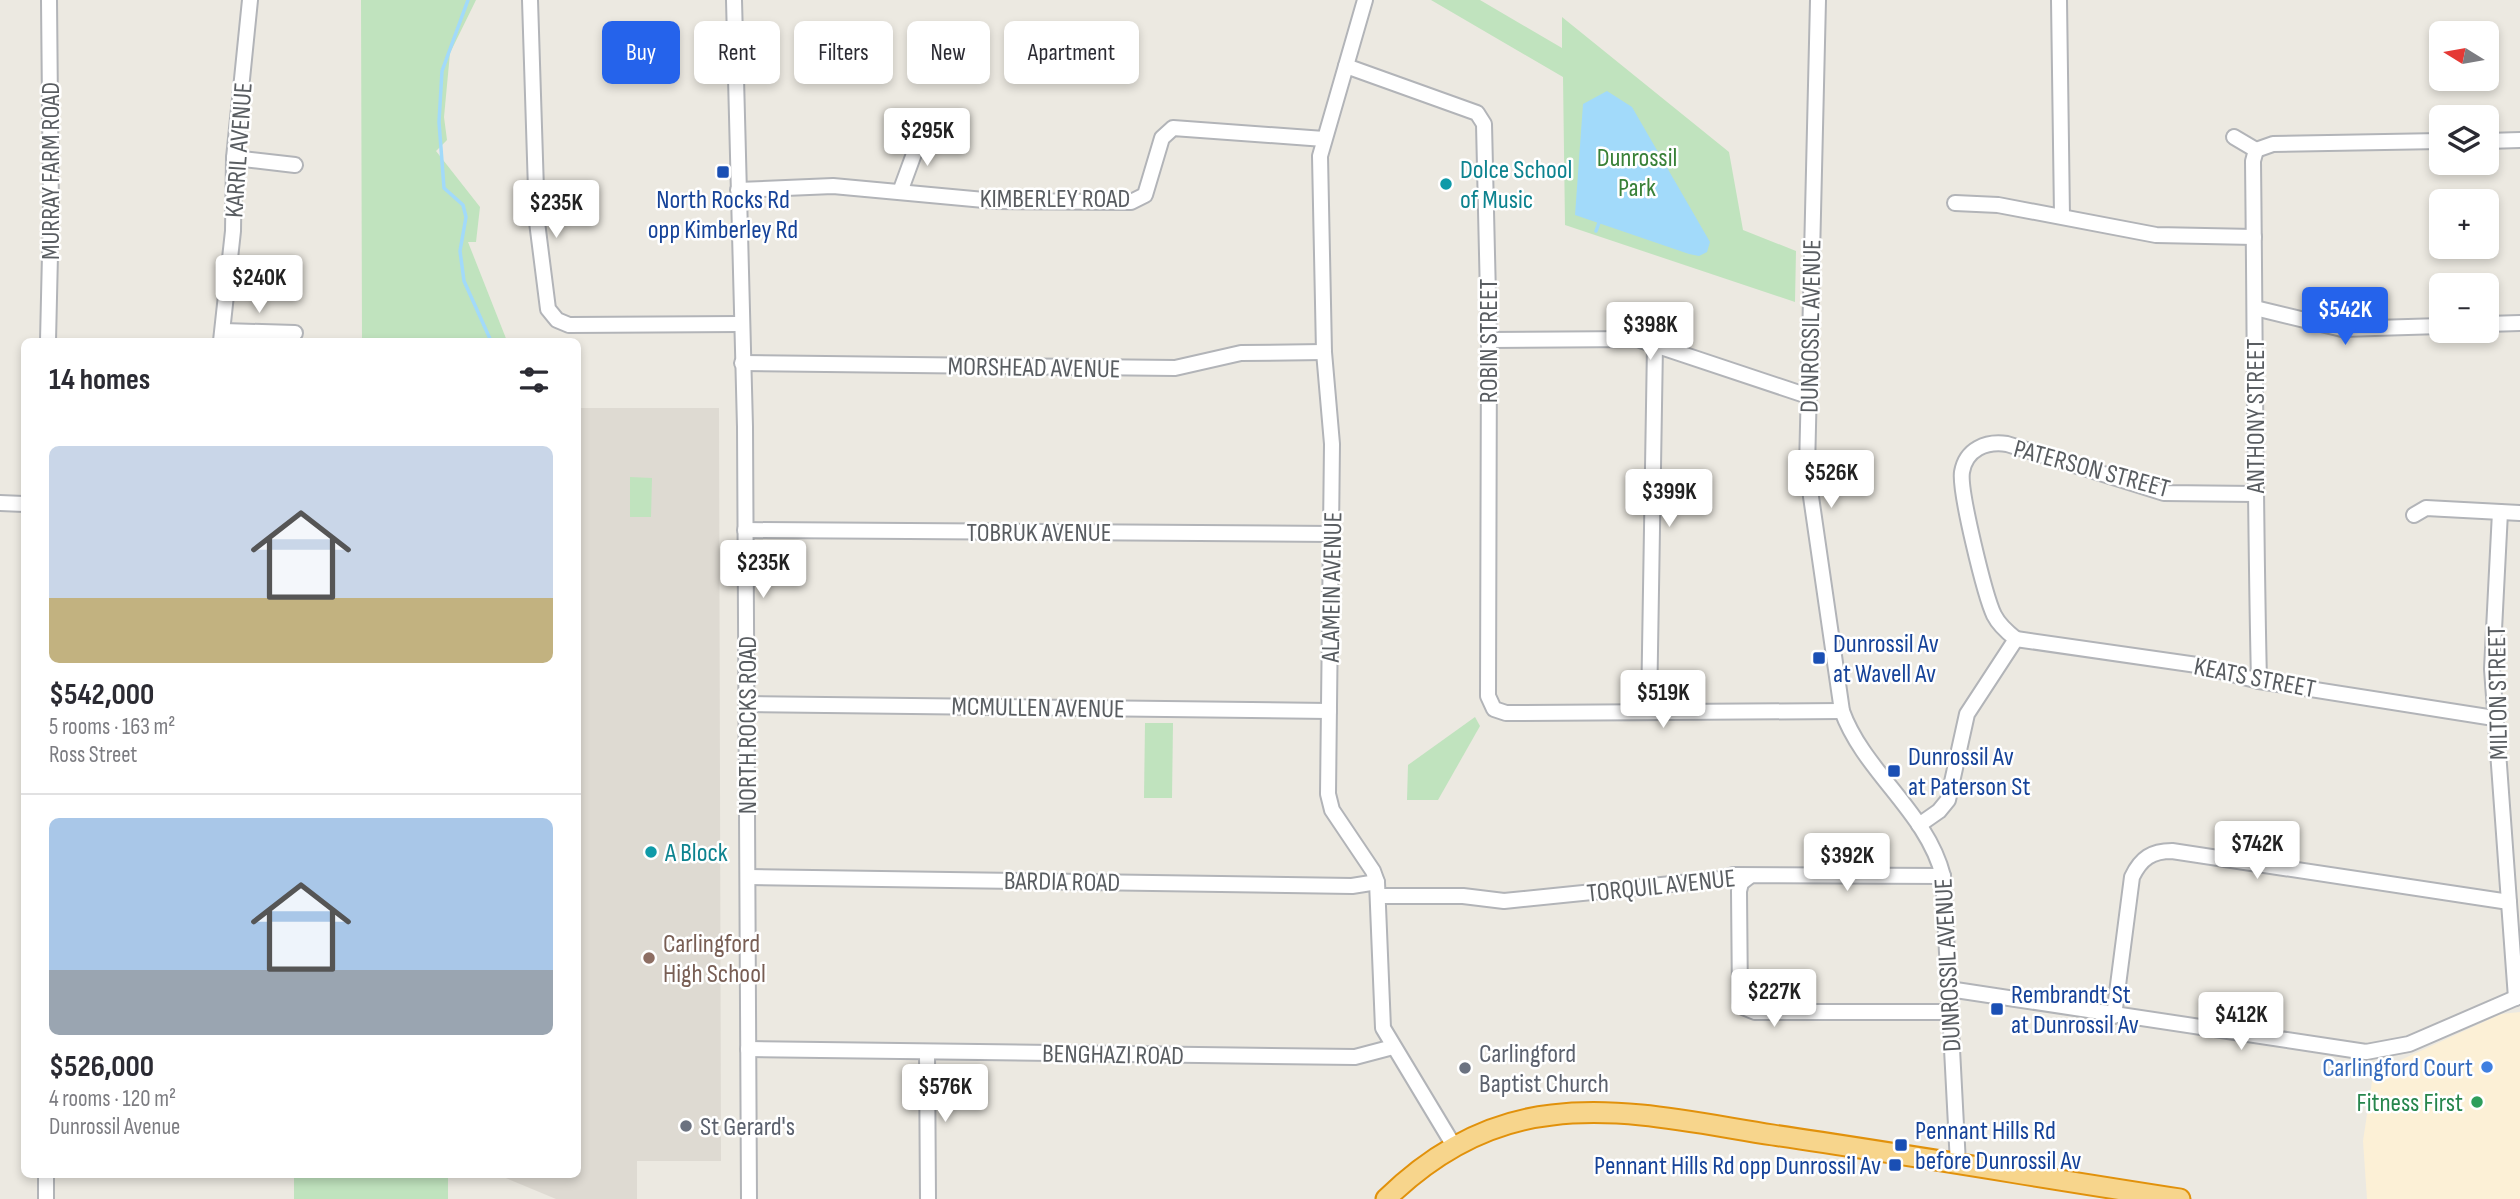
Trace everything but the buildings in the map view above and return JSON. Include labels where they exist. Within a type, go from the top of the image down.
[{"type":"highway","points":[[1386,1199],[1430,1161],[1454,1146],[1512,1122],[1583,1112],[1680,1121],[2180,1199]]},
{"type":"street","name":"MURRAY FARM ROAD","points":[[48,338],[51,211],[49,0]]},
{"type":"street","name":"KARRIL AVENUE","points":[[222,336],[233,231],[234,158],[250,0]]},
{"type":"street","points":[[530,0],[537,222],[548,309],[557,320],[569,325],[740,324]]},
{"type":"street","name":"NORTH ROCKS ROAD","points":[[734,0],[745,530],[749,1199]]},
{"type":"street","name":"ALAMEIN AVENUE","points":[[1365,0],[1320,156],[1324,352],[1332,444],[1328,800],[1378,889],[1381,1017],[1393,1047],[1454,1146]]},
{"type":"street","name":"DUNROSSIL AVENUE","points":[[1818,0],[1807,469],[1842,711],[1857,739],[1934,849],[1944,876],[1958,1164]]},
{"type":"street","points":[[2059,0],[2062,216]]},
{"type":"street","name":"ROBIN STREET","points":[[1346,66],[1477,113],[1485,124],[1489,340],[1488,688],[1494,709],[1506,713],[1649,712]]},
{"type":"street","name":"KIMBERLEY ROAD","points":[[738,190],[833,186],[1001,201],[1136,201],[1147,191],[1162,138],[1173,128],[1324,139]]},
{"type":"street","points":[[900,192],[922,132]]},
{"type":"street","points":[[2234,137],[2256,150],[2269,144],[2429,141]]},
{"type":"street","points":[[2499,141],[2520,140]]},
{"type":"street","name":"ANTHONY STREET","points":[[2256,150],[2253,161],[2259,681]]},
{"type":"street","points":[[234,158],[295,165]]},
{"type":"street","points":[[1955,204],[1998,205],[2156,235],[2254,237]]},
{"type":"street","points":[[2255,308],[2342,329],[2429,326]]},
{"type":"street","points":[[2499,324],[2520,323]]},
{"type":"street","points":[[222,336],[295,333]]},
{"type":"street","points":[[1489,340],[1637,339],[1808,396]]},
{"type":"street","points":[[1655,345],[1649,712],[1842,711]]},
{"type":"street","name":"MORSHEAD AVENUE","points":[[742,363],[1174,368],[1241,353],[1324,352]]},
{"type":"street","name":"PATERSON STREET","points":[[2015,639],[2001,627],[1993,613],[1964,491],[1962,471],[1977,447],[1995,443],[2007,444],[2165,493],[2255,494]]},
{"type":"street","points":[[0,503],[21,504]]},
{"type":"street","points":[[2414,515],[2426,508],[2520,513]]},
{"type":"street","name":"MILTON STREET","points":[[2500,512],[2492,669],[2518,997]]},
{"type":"street","name":"TOBRUK AVENUE","points":[[745,530],[1332,534]]},
{"type":"street","points":[[1919,825],[1939,811],[1948,800],[1967,714],[2015,639]]},
{"type":"street","name":"KEATS STREET","points":[[2015,639],[2197,665],[2259,681],[2494,718]]},
{"type":"street","name":"MCMULLEN AVENUE","points":[[747,704],[1329,711]]},
{"type":"street","points":[[2114,1016],[2132,877],[2139,863],[2157,852],[2172,851],[2509,902]]},
{"type":"street","name":"TORQUIL AVENUE","points":[[1378,889],[1504,901],[1682,884],[1733,875],[1944,876]]},
{"type":"street","points":[[1750,876],[1741,883],[1739,891],[1740,1000],[1743,1007],[1755,1012],[1950,1012]]},
{"type":"street","name":"BARDIA ROAD","points":[[748,877],[1352,886],[1378,889]]},
{"type":"street","points":[[1949,989],[2366,1052],[2409,1044],[2518,997]]},
{"type":"street","name":"BENGHAZI ROAD","points":[[748,1049],[1355,1057],[1393,1047]]},
{"type":"street","points":[[928,1052],[929,1199]]},
{"type":"street","points":[[46,1178],[46,1199]]},
{"type":"shaded area","points":[[581,408],[719,408],[721,1161],[637,1161],[637,1199],[556,1199],[506,1178],[581,1178]]},
{"type":"shaded area","points":[[2520,1012],[2520,1199],[2367,1199],[2363,1141],[2374,1068],[2381,1069],[2501,1014]]},
{"type":"green space","points":[[361,0],[476,0],[450,53],[444,117],[447,140],[436,151],[480,207],[476,242],[468,242],[506,338],[362,338]]},
{"type":"green space","name":"Dunrossil Park","points":[[1431,0],[1480,0],[1562,48],[1562,17],[1729,152],[1743,230],[1796,251],[1795,302],[1565,225],[1563,77]]},
{"type":"green space","points":[[630,477],[652,478],[651,517],[630,517]]},
{"type":"green space","points":[[1475,717],[1480,726],[1438,800],[1407,800],[1408,765]]},
{"type":"green space","points":[[1145,723],[1173,723],[1172,798],[1144,798]]},
{"type":"green space","points":[[294,1178],[448,1178],[448,1199],[294,1199]]},
{"type":"water","points":[[1607,91],[1632,107],[1710,242],[1707,252],[1699,256],[1689,254],[1575,215],[1583,104]]},
{"type":"waterway","points":[[468,0],[442,71],[439,122],[444,188],[463,205],[466,217],[460,251],[464,281],[490,338]]},
{"type":"waterway","points":[[1596,231],[1600,220]]},
{"type":"place","name":"North Rocks Rd opp Kimberley Rd","points":[[723,172]]},
{"type":"place","name":"Dolce School of Music","points":[[1446,184]]},
{"type":"place","name":"Dunrossil Av at Wavell Av","points":[[1819,658]]},
{"type":"place","name":"Dunrossil Av at Paterson St","points":[[1894,771]]},
{"type":"place","name":"A Block","points":[[651,852]]},
{"type":"place","name":"Carlingford High School","points":[[649,958]]},
{"type":"place","name":"Rembrandt St at Dunrossil Av","points":[[1997,1009]]},
{"type":"place","name":"Carlingford Court","points":[[2487,1067]]},
{"type":"place","name":"Carlingford Baptist Church","points":[[1465,1068]]},
{"type":"place","name":"Fitness First","points":[[2477,1102]]},
{"type":"place","name":"St Gerard's","points":[[686,1126]]},
{"type":"place","name":"Pennant Hills Rd before Dunrossil Av","points":[[1901,1145]]},
{"type":"place","name":"Pennant Hills Rd opp Dunrossil Av","points":[[1895,1165]]}]
